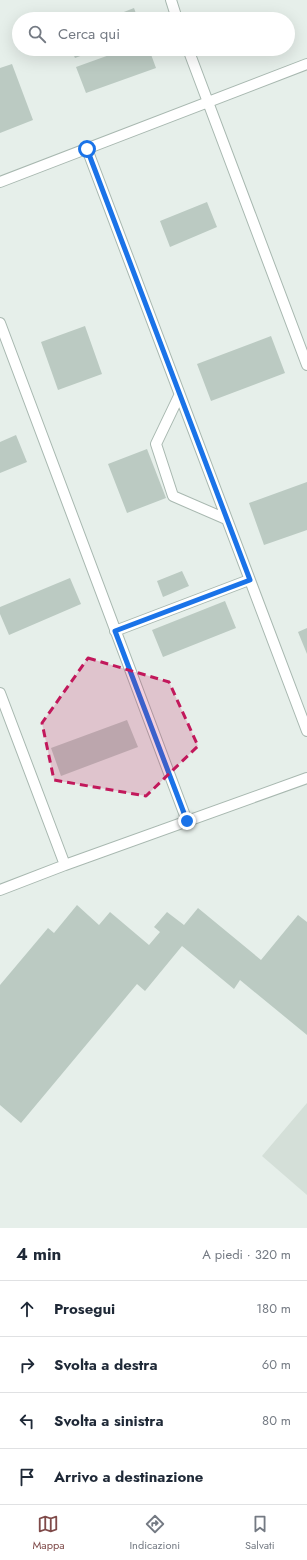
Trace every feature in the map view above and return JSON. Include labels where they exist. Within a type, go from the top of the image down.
[{"type":"lane","points":[[171,0],[175,12]]},
{"type":"lane","points":[[191,56],[307,365]]},
{"type":"lane","points":[[0,182],[307,64]]},
{"type":"lane","points":[[87,149],[307,732]]},
{"type":"lane","points":[[0,323],[187,821]]},
{"type":"lane","points":[[179,396],[156,444],[173,496],[226,520]]},
{"type":"lane","points":[[115,631],[250,580]]},
{"type":"lane","points":[[0,693],[65,865]]},
{"type":"lane","points":[[0,890],[65,865],[307,778]]},
{"type":"highlighted area","points":[[88,658],[169,682],[198,746],[146,796],[54,780],[42,723]]},
{"type":"shaded area","points":[[307,1103],[307,1195],[262,1156]]},
{"type":"building","points":[[134,8],[135,12],[124,12]]},
{"type":"building","points":[[107,56],[152,56],[156,68],[86,93],[76,67]]},
{"type":"building","points":[[12,64],[33,120],[0,133],[0,68]]},
{"type":"building","points":[[207,202],[217,227],[170,247],[160,221]]},
{"type":"building","points":[[85,326],[102,374],[58,390],[41,342]]},
{"type":"building","points":[[271,336],[285,373],[211,401],[197,364]]},
{"type":"building","points":[[16,435],[27,462],[0,473],[0,442]]},
{"type":"building","points":[[147,449],[166,498],[127,513],[108,464]]},
{"type":"building","points":[[307,482],[307,530],[264,545],[249,503]]},
{"type":"building","points":[[182,571],[189,586],[163,597],[157,581]]},
{"type":"building","points":[[70,578],[81,604],[9,635],[0,614],[0,607]]},
{"type":"building","points":[[225,601],[236,628],[163,657],[152,630]]},
{"type":"building","points":[[307,628],[307,654],[298,632]]},
{"type":"building","points":[[127,720],[138,747],[61,776],[51,748]]},
{"type":"building","points":[[77,905],[99,925],[110,912],[149,945],[160,932],[154,927],[167,912],[184,925],[198,908],[261,960],[298,915],[307,922],[307,1035],[240,980],[234,989],[182,946],[145,991],[137,984],[21,1123],[0,1105],[0,985],[48,928],[54,933]]},
{"type":"route","points":[[87,149],[250,580],[115,631],[187,821]]}]
